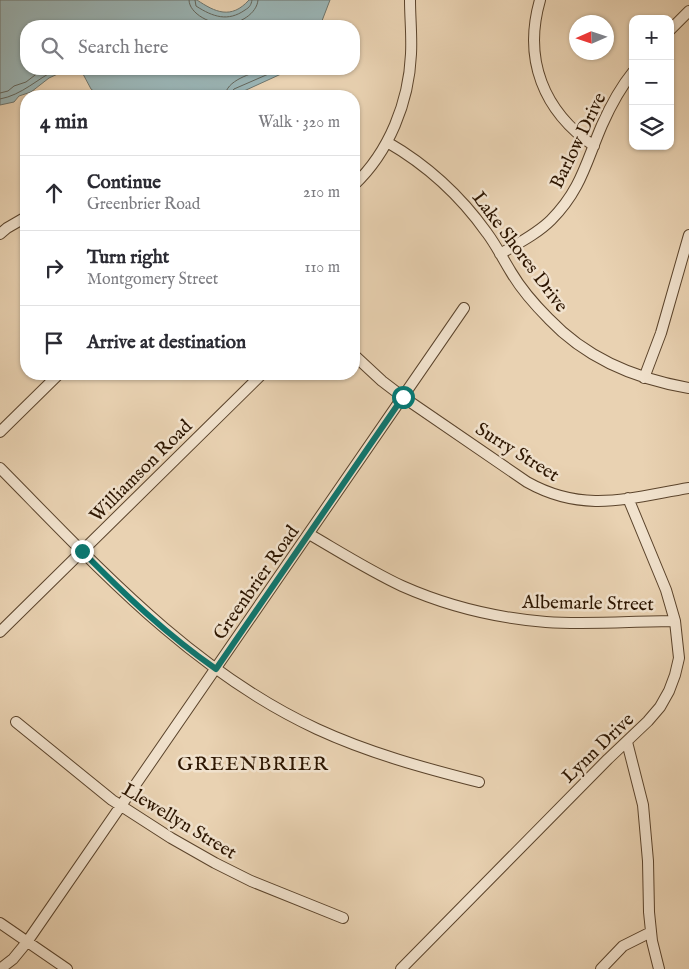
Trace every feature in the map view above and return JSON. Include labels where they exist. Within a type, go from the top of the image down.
[{"type":"street","points":[[360,178],[372,165],[387,142],[401,108],[407,86],[411,53],[410,0]]},
{"type":"street","points":[[540,0],[534,45],[540,80],[556,111],[580,136],[594,146]]},
{"type":"street","points":[[674,26],[688,14]]},
{"type":"street","name":"Barlow Drive","points":[[500,254],[542,228],[563,207],[580,181],[614,101],[629,78]]},
{"type":"street","name":"Lake Shores Drive","points":[[387,142],[408,154],[452,190],[488,233],[525,291],[560,331],[605,361],[644,378],[689,388]]},
{"type":"street","points":[[0,234],[20,220]]},
{"type":"street","points":[[644,378],[660,333],[689,235]]},
{"type":"street","name":"Greenbrier Road","points":[[0,969],[13,959],[27,942],[464,308]]},
{"type":"street","name":"Surry Street","points":[[360,361],[403,397],[527,482],[542,490],[574,500],[592,502],[689,488]]},
{"type":"street","points":[[0,432],[53,380]]},
{"type":"street","name":"Williamson Road","points":[[0,632],[256,380]]},
{"type":"street","points":[[0,468],[123,593],[168,633],[216,669],[288,714],[318,730],[410,765],[479,782]]},
{"type":"street","name":"Lynn Drive","points":[[401,969],[648,721],[660,707],[676,675],[679,658],[675,620],[666,590],[628,498]]},
{"type":"street","name":"Albemarle Street","points":[[309,534],[369,569],[403,586],[451,604],[494,614],[548,622],[675,620]]},
{"type":"street","name":"Llewellyn Street","points":[[16,722],[120,805],[215,863],[266,887],[343,918]]},
{"type":"street","points":[[627,742],[643,805],[648,861],[648,912],[659,969]]},
{"type":"street","points":[[0,923],[67,969]]},
{"type":"street","points":[[601,969],[623,946],[651,932]]},
{"type":"water","points":[[0,0],[197,0],[217,11],[229,12],[236,10],[249,0],[330,0],[322,20],[20,20],[20,75],[56,75],[34,90],[20,90],[20,96],[14,102],[0,105]]},
{"type":"water","points":[[84,75],[279,75],[246,90],[91,89]]},
{"type":"district","name":"GREENBRIER","points":[[253,763]]},
{"type":"route","points":[[82,551],[123,593],[168,633],[216,669],[403,397]]}]
